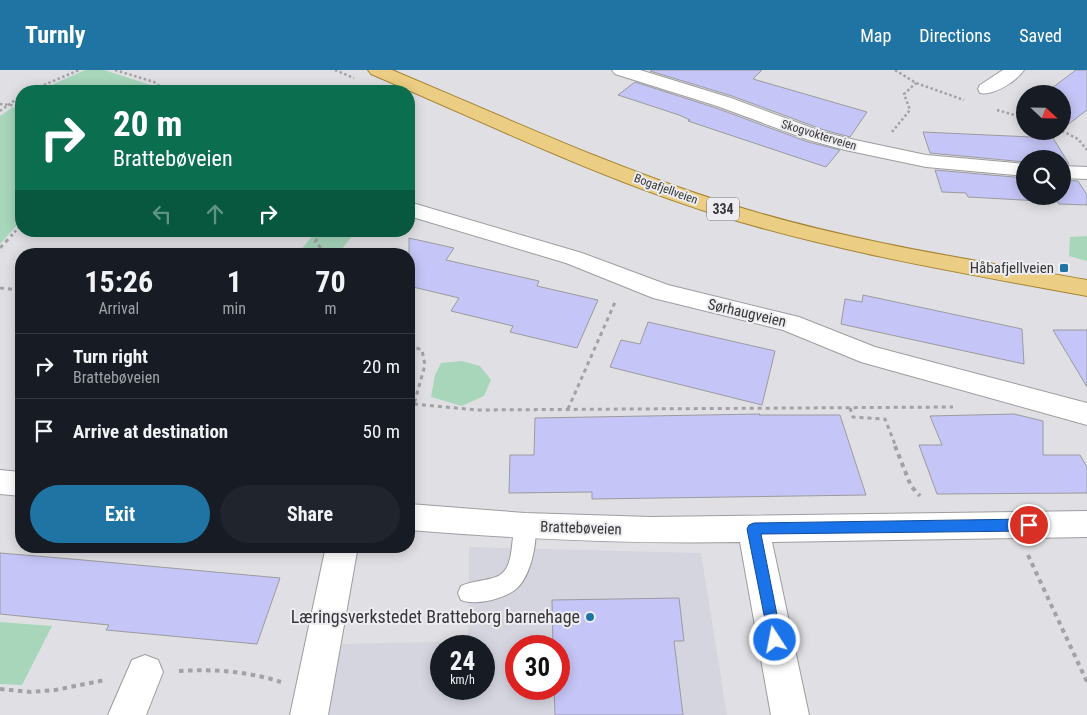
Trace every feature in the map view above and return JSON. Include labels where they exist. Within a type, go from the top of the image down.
[{"type":"main road","name":"Bogafjellveien","points":[[377,70],[413,85]]},
{"type":"main road","name":"Bogafjellveien","points":[[415,86],[620,172],[721,209],[790,229],[856,245],[1087,288]]},
{"type":"street","name":"Skogvokterveien","points":[[621,70],[724,102],[807,133],[852,146],[926,161],[1016,169]]},
{"type":"street","points":[[986,89],[1015,70]]},
{"type":"street","points":[[1071,173],[1087,174]]},
{"type":"street","name":"Sørhaugveien","points":[[415,210],[549,250],[687,300],[790,323],[870,355],[1087,414]]},
{"type":"street","points":[[0,482],[15,483]]},
{"type":"street","name":"Brattebøveien","points":[[415,517],[525,526],[651,530],[1087,524]]},
{"type":"street","points":[[754,529],[790,715]]},
{"type":"street","points":[[308,715],[341,553]]},
{"type":"street","points":[[127,715],[145,672]]},
{"type":"lane","points":[[469,593],[502,586],[514,575],[520,562],[525,526]]},
{"type":"path","points":[[44,85],[78,70]]},
{"type":"path","points":[[115,70],[159,85]]},
{"type":"path","points":[[895,70],[916,83],[969,102]]},
{"type":"path","points":[[852,146],[888,136],[910,110],[904,94],[916,83]]},
{"type":"path","points":[[0,111],[15,100]]},
{"type":"path","points":[[0,104],[15,105]]},
{"type":"path","points":[[995,109],[1016,115]]},
{"type":"path","points":[[1071,135],[1078,139],[1087,151]]},
{"type":"path","points":[[0,248],[15,232]]},
{"type":"path","points":[[318,237],[315,242],[321,248]]},
{"type":"path","points":[[568,409],[626,278]]},
{"type":"path","points":[[0,288],[15,289]]},
{"type":"path","points":[[415,347],[422,350],[425,365],[415,400]]},
{"type":"path","points":[[415,404],[477,410],[957,407]]},
{"type":"path","points":[[850,408],[853,417],[885,419],[911,486]]},
{"type":"path","points":[[1027,552],[1087,682]]},
{"type":"shaded area","name":"Læringsverkstedet Bratteborg barnehage","points":[[469,547],[701,553],[727,715],[326,715],[338,644],[430,642],[430,700],[495,700],[495,635],[468,635]]},
{"type":"green space","points":[[85,70],[104,70],[151,85],[51,85]]},
{"type":"green space","points":[[13,107],[15,108],[15,228],[0,244],[0,116]]},
{"type":"green space","points":[[1087,236],[1087,261],[1069,256],[1070,237]]},
{"type":"green space","points":[[312,237],[351,237],[343,248],[302,248]]},
{"type":"green space","points":[[462,361],[480,366],[491,380],[484,396],[462,406],[431,397],[435,375],[441,363]]},
{"type":"green space","points":[[0,622],[52,626],[22,685],[0,684]]},
{"type":"building","points":[[762,70],[753,79],[867,112],[850,137],[824,130],[732,96],[650,71]]},
{"type":"building","points":[[1076,70],[1087,70],[1087,110],[1071,122],[1071,85],[1056,85]]},
{"type":"building","points":[[635,82],[716,108],[808,142],[840,150],[826,167],[688,121],[690,120],[679,115],[618,95]]},
{"type":"building","points":[[923,132],[1016,136],[1016,140],[1054,140],[1060,150],[1016,150],[1016,161],[930,153]]},
{"type":"building","points":[[935,170],[1016,177],[1016,200],[968,197],[966,193],[942,192]]},
{"type":"building","points":[[1071,181],[1078,181],[1087,195],[1087,205],[1071,204]]},
{"type":"building","points":[[409,238],[454,248],[446,260],[539,281],[537,286],[598,300],[577,348],[510,332],[513,326],[451,311],[459,298],[415,287],[415,248],[409,248]]},
{"type":"building","points":[[863,295],[1022,329],[1024,364],[841,324],[845,299],[862,302]]},
{"type":"building","points":[[648,322],[775,351],[762,405],[610,367],[621,340],[640,344]]},
{"type":"building","points":[[1053,330],[1087,330],[1087,387]]},
{"type":"building","points":[[760,414],[840,415],[866,495],[592,499],[592,492],[509,493],[510,455],[534,455],[535,418]]},
{"type":"building","points":[[1014,414],[1043,421],[1043,455],[1080,455],[1087,467],[1087,493],[937,494],[919,445],[942,445],[930,416]]},
{"type":"building","points":[[0,553],[280,578],[257,644],[106,630],[109,625],[0,614]]},
{"type":"building","points":[[679,598],[684,641],[674,641],[683,715],[555,715],[554,700],[570,700],[570,635],[553,635],[552,600]]},
{"type":"place","name":"Håbafjellveien","points":[[1064,268]]},
{"type":"place","name":"Læringsverkstedet Bratteborg barnehage","points":[[590,617]]},
{"type":"route","points":[[775,640],[754,529],[1029,525]]}]
